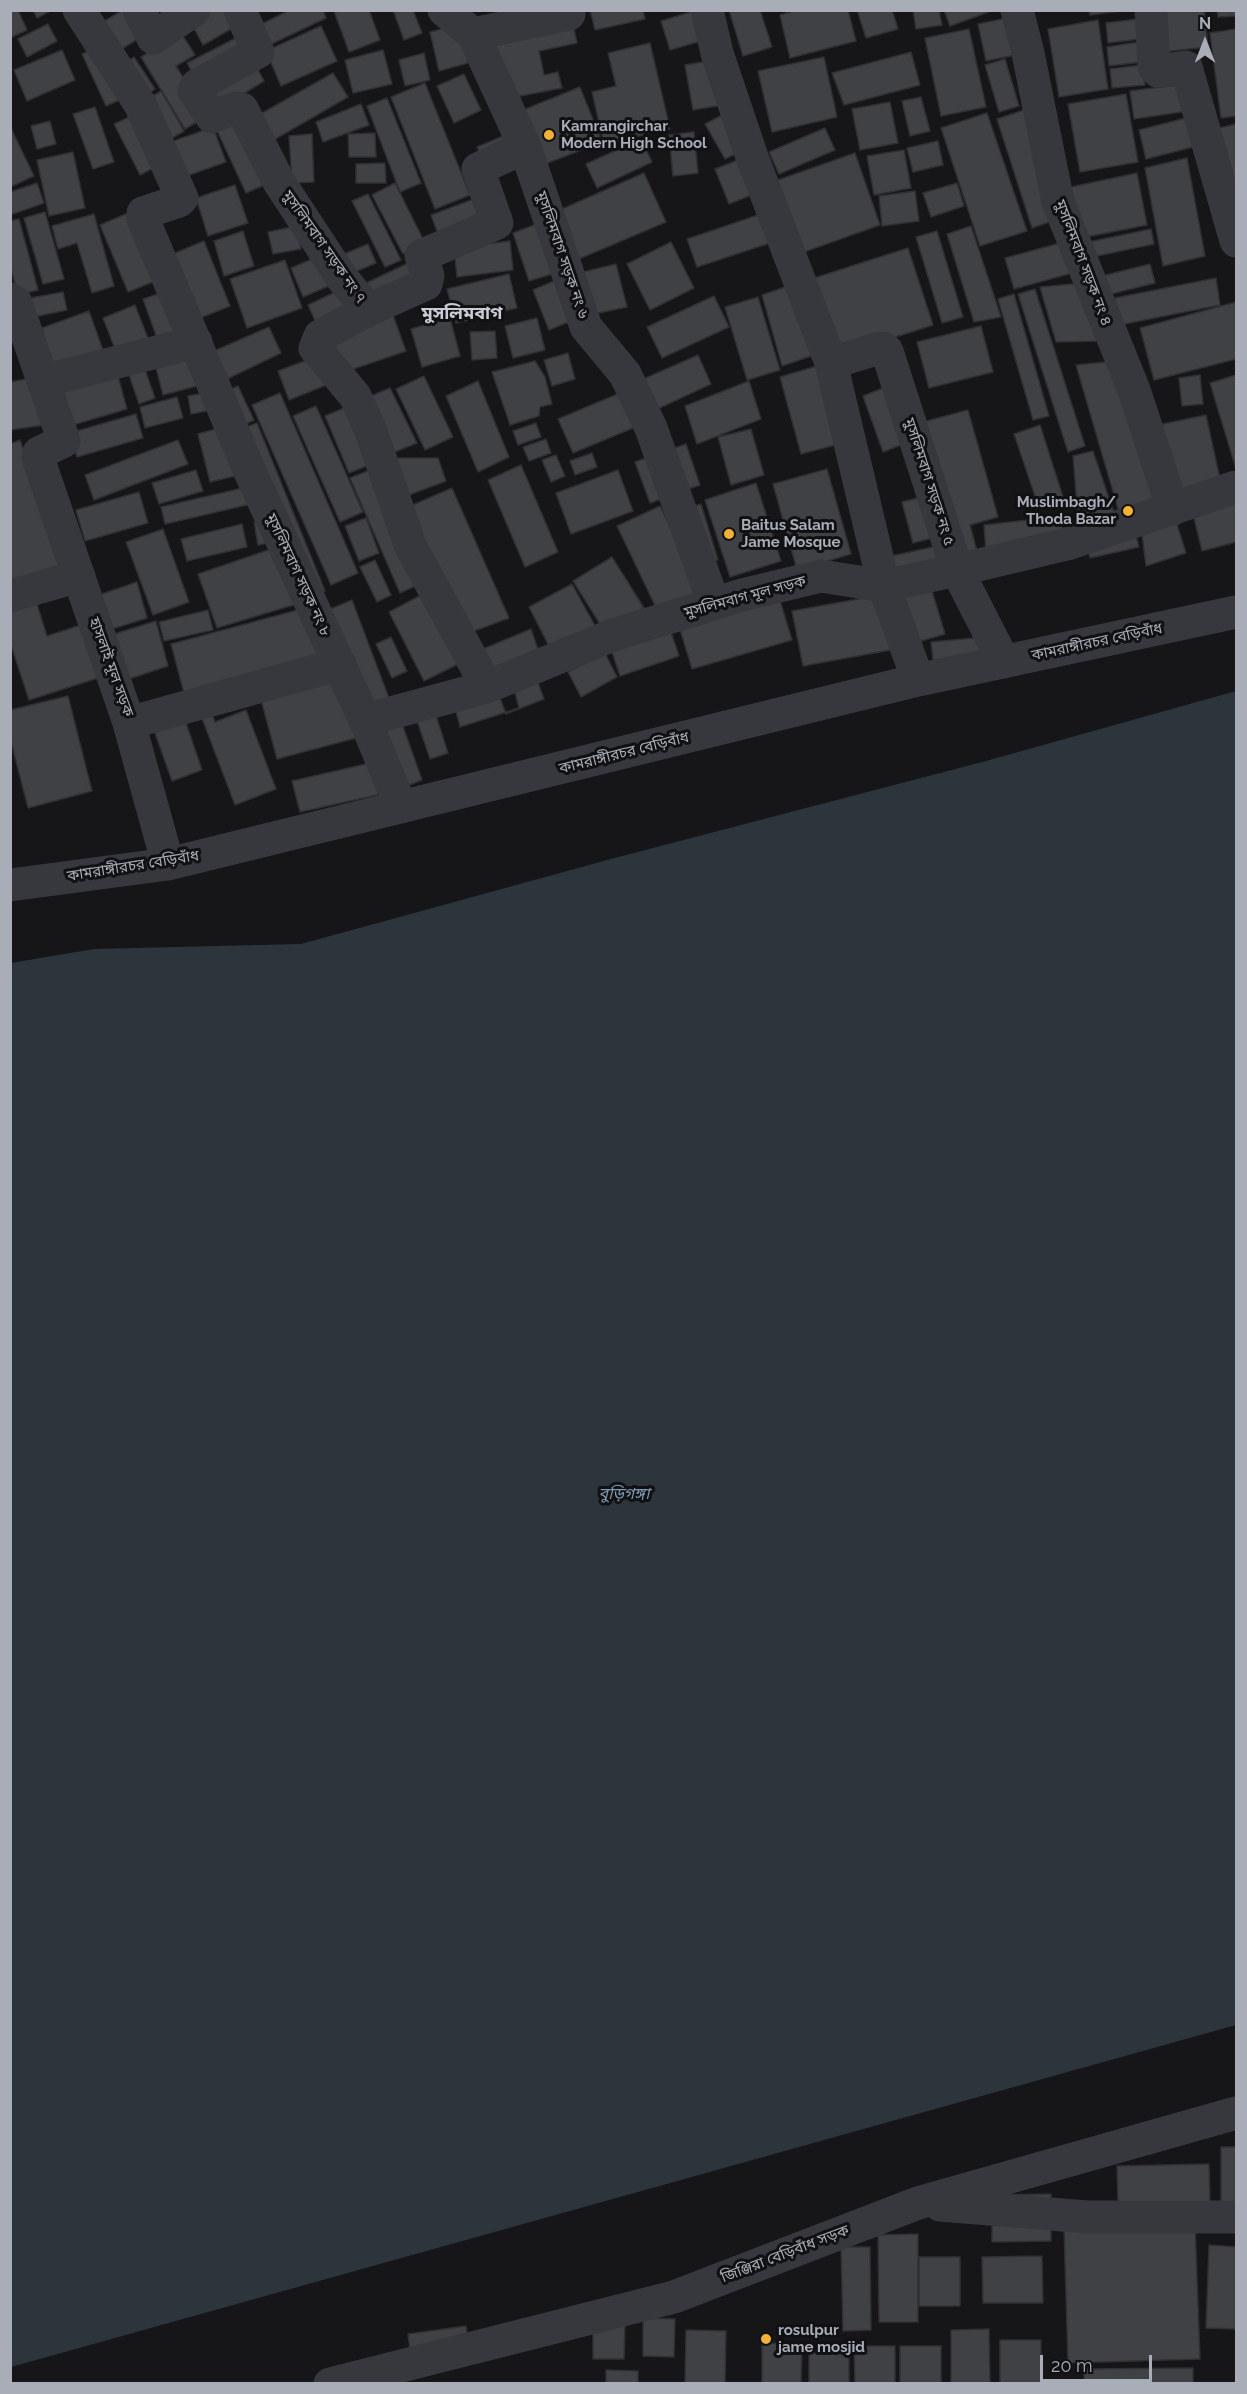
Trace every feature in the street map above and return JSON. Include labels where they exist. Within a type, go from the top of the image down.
[{"type":"street","name":"মুসলিমবাগ সড়ক নং ৮","points":[[79,10],[140,104],[182,198],[142,213],[143,219],[251,474],[340,664],[401,807]]},
{"type":"street","points":[[139,10],[153,38],[194,10]]},
{"type":"street","name":"মুসলিমবাগ সড়ক নং ৭","points":[[240,10],[258,52],[197,85],[194,91],[212,117],[235,108],[242,109],[279,182],[342,278],[368,310],[320,336],[315,348],[355,396],[371,431],[410,545],[487,687]]},
{"type":"street","name":"মুসলিমবাগ সড়ক নং ৬","points":[[444,10],[473,34],[525,147],[586,327],[626,374],[651,428],[714,604]]},
{"type":"street","points":[[473,34],[569,14],[569,10]]},
{"type":"street","points":[[707,10],[717,53],[752,157],[831,363],[884,586],[918,680]]},
{"type":"street","name":"মুসলিমবাগ সড়ক নং ৪","points":[[1017,10],[1058,202],[1134,390],[1173,509]]},
{"type":"street","points":[[1151,10],[1154,67],[1158,71],[1186,67],[1236,240]]},
{"type":"street","points":[[368,310],[426,284],[428,276],[421,256],[497,223],[478,168],[525,147]]},
{"type":"street","points":[[10,299],[16,303],[43,381],[196,342]]},
{"type":"street","name":"মুসলিমবাগ সড়ক নং ৫","points":[[831,363],[876,349],[883,348],[887,351],[957,570],[1004,662]]},
{"type":"street","name":"হাসলাই মূল সড়ক","points":[[43,381],[64,441],[38,455],[129,723],[340,664]]},
{"type":"street","name":"মুসলিমবাগ মূল সড়ক","points":[[365,720],[487,687],[613,634],[714,604],[821,576],[884,586],[957,570],[1067,544],[1236,487]]},
{"type":"street","points":[[10,596],[79,576]]},
{"type":"street","name":"কামরাঙ্গীরচর বেড়িবাঁধ","points":[[10,885],[168,864],[918,680],[1236,612]]},
{"type":"street","points":[[129,723],[168,864]]},
{"type":"street","name":"জিঞ্জিরা বেড়িবাঁধ সড়ক","points":[[330,2384],[674,2297],[918,2203],[1236,2112]]},
{"type":"street","points":[[918,2203],[1087,2217],[1236,2217]]},
{"type":"water","name":"বুড়িগঙ্গা","points":[[1236,691],[1236,2025],[11,2367],[11,963],[94,949],[301,944],[611,859],[986,761]]},
{"type":"building","points":[[10,10],[18,10],[27,30],[10,38]]},
{"type":"building","points":[[33,10],[52,10],[37,18]]},
{"type":"building","points":[[123,10],[134,10],[148,33],[113,54],[96,26]]},
{"type":"building","points":[[213,10],[229,10],[238,25],[203,45],[191,23]]},
{"type":"building","points":[[290,10],[323,10],[326,18],[263,48],[254,28]]},
{"type":"building","points":[[369,10],[380,40],[349,52],[334,11]]},
{"type":"building","points":[[393,10],[413,10],[422,33],[404,40]]},
{"type":"building","points":[[590,10],[643,10],[645,19],[595,30]]},
{"type":"building","points":[[697,10],[708,39],[670,50],[661,21]]},
{"type":"building","points":[[729,10],[760,10],[772,47],[743,56]]},
{"type":"building","points":[[796,10],[848,10],[856,41],[790,58],[780,15]]},
{"type":"building","points":[[857,10],[892,10],[898,29],[866,38]]},
{"type":"building","points":[[913,10],[939,10],[942,25],[916,29]]},
{"type":"building","points":[[944,10],[994,10],[950,26]]},
{"type":"building","points":[[1089,10],[1129,10],[1090,15]]},
{"type":"building","points":[[1157,10],[1204,10],[1208,47],[1161,52]]},
{"type":"building","points":[[1217,10],[1236,10],[1236,16],[1218,17]]},
{"type":"building","points":[[1012,17],[1020,54],[986,61],[978,24]]},
{"type":"building","points":[[572,19],[577,43],[539,51],[544,75],[558,72],[562,88],[515,97],[487,36]]},
{"type":"building","points":[[1138,19],[1140,39],[1108,43],[1106,23]]},
{"type":"building","points":[[1098,20],[1108,89],[1059,97],[1048,29]]},
{"type":"building","points":[[48,24],[57,41],[27,57],[18,39]]},
{"type":"building","points":[[458,25],[468,63],[439,71],[430,32]]},
{"type":"building","points":[[321,26],[337,61],[281,86],[266,51]]},
{"type":"building","points":[[969,29],[986,107],[941,116],[925,38]]},
{"type":"building","points":[[1236,29],[1236,116],[1221,118],[1210,33]]},
{"type":"building","points":[[181,33],[195,55],[176,66],[207,116],[185,129],[141,57]]},
{"type":"building","points":[[242,35],[250,50],[196,79],[187,63]]},
{"type":"building","points":[[1139,42],[1142,62],[1109,66],[1107,47]]},
{"type":"building","points":[[650,43],[670,129],[604,144],[592,92],[616,86],[608,53]]},
{"type":"building","points":[[100,46],[124,98],[106,106],[82,54]]},
{"type":"building","points":[[62,50],[75,80],[27,101],[14,70]]},
{"type":"building","points":[[383,50],[392,84],[353,93],[345,60]]},
{"type":"building","points":[[911,52],[920,85],[844,105],[832,73]]},
{"type":"building","points":[[424,53],[430,80],[405,86],[399,60]]},
{"type":"building","points":[[134,57],[155,89],[141,98],[121,66]]},
{"type":"building","points":[[824,57],[837,117],[772,132],[758,71]]},
{"type":"building","points":[[1005,59],[1019,106],[999,112],[985,65]]},
{"type":"building","points":[[253,60],[264,81],[219,109],[208,89]]},
{"type":"building","points":[[714,60],[722,105],[693,110],[685,65]]},
{"type":"building","points":[[1142,65],[1145,85],[1112,88],[1110,69]]},
{"type":"building","points":[[333,73],[348,97],[270,142],[255,117]]},
{"type":"building","points":[[464,74],[481,110],[454,123],[437,86]]},
{"type":"building","points":[[425,83],[470,195],[435,209],[391,97]]},
{"type":"building","points":[[1184,84],[1188,111],[1134,119],[1130,91]]},
{"type":"building","points":[[580,87],[602,142],[545,164],[523,110]]},
{"type":"building","points":[[161,91],[184,131],[166,142],[143,102]]},
{"type":"building","points":[[1126,94],[1138,162],[1080,172],[1068,104]]},
{"type":"building","points":[[921,97],[930,131],[910,136],[902,101]]},
{"type":"building","points":[[387,98],[421,183],[400,192],[367,106]]},
{"type":"building","points":[[890,102],[898,143],[860,150],[852,109]]},
{"type":"building","points":[[361,104],[369,125],[323,142],[316,122]]},
{"type":"building","points":[[95,107],[114,162],[93,169],[73,114]]},
{"type":"building","points":[[1027,109],[1061,218],[1032,228],[997,119]]},
{"type":"building","points":[[238,111],[271,182],[246,193],[213,122]]},
{"type":"building","points":[[726,113],[745,149],[725,159],[705,124]]},
{"type":"building","points":[[987,113],[1027,231],[980,246],[941,128]]},
{"type":"building","points":[[136,114],[161,164],[140,175],[114,124]]},
{"type":"building","points":[[1198,115],[1205,144],[1146,159],[1139,130]]},
{"type":"building","points":[[50,121],[56,144],[37,149],[31,126]]},
{"type":"building","points":[[1236,124],[1236,180],[1227,182],[1215,129]]},
{"type":"building","points":[[10,126],[34,176],[10,187]]},
{"type":"building","points":[[213,127],[226,162],[181,178],[168,143]]},
{"type":"building","points":[[825,128],[835,150],[779,174],[769,152]]},
{"type":"building","points":[[513,132],[483,160],[477,147]]},
{"type":"building","points":[[694,132],[698,173],[673,176],[669,135]]},
{"type":"building","points":[[375,133],[376,157],[349,157],[348,134]]},
{"type":"building","points":[[312,134],[314,182],[292,183],[289,136]]},
{"type":"building","points":[[641,139],[652,162],[597,188],[586,164]]},
{"type":"building","points":[[938,141],[943,165],[913,172],[907,148]]},
{"type":"building","points":[[904,150],[911,188],[874,195],[867,156]]},
{"type":"building","points":[[73,152],[85,208],[49,216],[37,160]]},
{"type":"building","points":[[855,153],[880,225],[801,253],[775,181]]},
{"type":"building","points":[[746,157],[759,192],[729,204],[715,169]]},
{"type":"building","points":[[1187,158],[1205,256],[1163,266],[1145,168]]},
{"type":"building","points":[[385,163],[386,183],[356,183],[356,164]]},
{"type":"building","points":[[644,173],[666,222],[574,261],[553,213]]},
{"type":"building","points":[[1137,173],[1147,225],[1081,238],[1071,187]]},
{"type":"building","points":[[37,183],[44,203],[10,215],[10,192]]},
{"type":"building","points":[[395,183],[425,243],[403,254],[372,195]]},
{"type":"building","points":[[957,183],[964,206],[931,217],[923,193]]},
{"type":"building","points":[[235,185],[248,223],[208,236],[196,198]]},
{"type":"building","points":[[915,191],[919,221],[882,226],[879,196]]},
{"type":"building","points":[[368,194],[401,260],[385,267],[352,201]]},
{"type":"building","points":[[482,196],[491,221],[440,239],[431,215]]},
{"type":"building","points":[[133,211],[160,279],[128,292],[100,225]]},
{"type":"building","points":[[45,212],[64,279],[43,284],[24,218]]},
{"type":"building","points":[[764,213],[773,242],[697,267],[687,239]]},
{"type":"building","points":[[94,214],[114,286],[92,293],[77,243],[58,249],[52,226]]},
{"type":"building","points":[[19,219],[38,290],[18,295],[10,265],[10,221]]},
{"type":"building","points":[[545,221],[562,271],[529,281],[513,233]]},
{"type":"building","points":[[297,226],[301,249],[273,254],[268,232]]},
{"type":"building","points":[[971,226],[1001,317],[974,322],[947,234]]},
{"type":"building","points":[[1151,229],[1154,244],[1083,259],[1079,244]]},
{"type":"building","points":[[243,231],[254,266],[224,276],[214,241]]},
{"type":"building","points":[[937,231],[963,317],[942,323],[916,237]]},
{"type":"building","points":[[204,241],[230,306],[195,320],[168,256]]},
{"type":"building","points":[[510,241],[513,270],[457,277],[454,248]]},
{"type":"building","points":[[1068,241],[1076,272],[1014,289],[1005,258]]},
{"type":"building","points":[[671,242],[694,288],[650,310],[627,264]]},
{"type":"building","points":[[368,244],[376,263],[345,276],[337,257]]},
{"type":"building","points":[[908,248],[933,325],[833,357],[808,280]]},
{"type":"building","points":[[324,254],[336,283],[303,297],[291,268]]},
{"type":"building","points":[[417,259],[425,276],[372,300],[364,284]]},
{"type":"building","points":[[285,260],[302,308],[247,328],[230,279]]},
{"type":"building","points":[[616,264],[627,307],[589,315],[579,273]]},
{"type":"building","points":[[1150,264],[1155,283],[1107,295],[1102,276]]},
{"type":"building","points":[[509,274],[517,308],[456,323],[447,289]]},
{"type":"building","points":[[561,278],[578,318],[549,330],[533,290]]},
{"type":"building","points":[[1216,278],[1220,305],[1119,325],[1115,298]]},
{"type":"building","points":[[800,282],[820,353],[782,366],[762,295]]},
{"type":"building","points":[[1084,283],[1100,341],[1056,342],[1040,287]]},
{"type":"building","points":[[346,287],[356,309],[318,327],[308,305]]},
{"type":"building","points":[[1035,289],[1085,446],[1068,452],[1018,294]]},
{"type":"building","points":[[170,290],[185,335],[159,344],[143,299]]},
{"type":"building","points":[[63,292],[67,310],[24,319],[20,300]]},
{"type":"building","points":[[1014,294],[1049,416],[1033,420],[998,299]]},
{"type":"building","points":[[714,296],[729,327],[662,358],[647,327]]},
{"type":"building","points":[[758,297],[780,370],[747,380],[725,307]]},
{"type":"building","points":[[1236,302],[1236,359],[1154,380],[1140,328]]},
{"type":"building","points":[[135,305],[151,346],[119,359],[103,318]]},
{"type":"building","points":[[89,311],[103,350],[50,364],[42,328]]},
{"type":"building","points":[[393,315],[406,351],[342,373],[330,336]]},
{"type":"building","points":[[450,318],[460,356],[422,367],[411,329]]},
{"type":"building","points":[[537,318],[545,350],[513,358],[505,326]]},
{"type":"building","points":[[981,326],[993,372],[929,388],[917,342]]},
{"type":"building","points":[[269,327],[281,353],[227,379],[214,351]]},
{"type":"building","points":[[495,331],[497,358],[472,360],[470,332]]},
{"type":"building","points":[[568,353],[575,379],[552,386],[544,360]]},
{"type":"building","points":[[196,354],[204,384],[163,395],[155,364]]},
{"type":"building","points":[[698,355],[711,384],[653,411],[639,381]]},
{"type":"building","points":[[318,356],[329,384],[289,400],[278,371]]},
{"type":"building","points":[[535,361],[545,377],[552,404],[540,407],[539,416],[510,425],[492,372]]},
{"type":"building","points":[[1116,361],[1163,507],[1121,519],[1076,365]]},
{"type":"building","points":[[143,364],[155,398],[139,404],[127,369]]},
{"type":"building","points":[[817,366],[839,444],[801,454],[780,377]]},
{"type":"building","points":[[116,369],[127,409],[66,427],[54,386]]},
{"type":"building","points":[[1200,375],[1203,404],[1182,406],[1179,378]]},
{"type":"building","points":[[1236,375],[1236,469],[1210,383]]},
{"type":"building","points":[[424,376],[453,437],[425,450],[396,389]]},
{"type":"building","points":[[37,377],[44,425],[10,430],[10,382]]},
{"type":"building","points":[[478,381],[509,457],[478,472],[446,396]]},
{"type":"building","points":[[749,381],[761,419],[697,444],[685,406]]},
{"type":"building","points":[[238,386],[254,420],[239,427],[223,393]]},
{"type":"building","points":[[886,387],[906,443],[883,452],[863,396]]},
{"type":"building","points":[[390,388],[417,443],[387,455],[361,400]]},
{"type":"building","points":[[214,391],[217,409],[191,414],[188,396]]},
{"type":"building","points":[[625,391],[640,425],[573,453],[558,419]]},
{"type":"building","points":[[280,393],[358,573],[331,585],[252,405]]},
{"type":"building","points":[[177,397],[183,418],[145,428],[140,407]]},
{"type":"building","points":[[354,404],[379,461],[349,473],[325,416]]},
{"type":"building","points":[[316,406],[363,512],[340,522],[293,416]]},
{"type":"building","points":[[968,410],[998,517],[970,525],[978,555],[962,559],[923,422]]},
{"type":"building","points":[[136,414],[143,438],[77,457],[70,433]]},
{"type":"building","points":[[1206,415],[1222,488],[1174,498],[1158,425]]},
{"type":"building","points":[[257,423],[325,591],[310,597],[241,429]]},
{"type":"building","points":[[536,423],[541,437],[518,445],[513,431]]},
{"type":"building","points":[[1040,425],[1064,500],[1039,508],[1014,434]]},
{"type":"building","points":[[227,426],[239,475],[210,482],[198,434]]},
{"type":"building","points":[[751,429],[764,475],[731,485],[718,437]]},
{"type":"building","points":[[546,439],[551,453],[529,461],[523,447]]},
{"type":"building","points":[[20,440],[66,567],[10,587],[10,444]]},
{"type":"building","points":[[178,440],[188,464],[94,500],[85,475]]},
{"type":"building","points":[[686,444],[700,485],[650,503],[635,462]]},
{"type":"building","points":[[1093,451],[1114,513],[1078,518],[1073,456]]},
{"type":"building","points":[[592,453],[597,467],[575,475],[570,461]]},
{"type":"building","points":[[556,455],[565,476],[551,482],[542,460]]},
{"type":"building","points":[[389,458],[438,458],[446,481],[401,498]]},
{"type":"building","points":[[521,465],[558,552],[525,567],[488,480]]},
{"type":"building","points":[[375,468],[424,582],[400,593],[350,478]]},
{"type":"building","points":[[827,469],[851,554],[797,570],[773,484]]},
{"type":"building","points":[[196,470],[203,491],[159,504],[152,483]]},
{"type":"building","points":[[618,470],[633,511],[571,534],[556,493]]},
{"type":"building","points":[[756,483],[781,561],[730,577],[705,500]]},
{"type":"building","points":[[247,487],[251,504],[165,524],[161,507]]},
{"type":"building","points":[[452,488],[509,618],[466,634],[408,507]]},
{"type":"building","points":[[139,492],[148,523],[85,541],[76,510]]},
{"type":"building","points":[[926,496],[936,537],[913,543],[902,502]]},
{"type":"building","points":[[1236,503],[1236,542],[1202,551],[1193,514]]},
{"type":"building","points":[[701,504],[718,560],[705,564],[688,508]]},
{"type":"building","points":[[660,506],[704,595],[660,616],[617,526]]},
{"type":"building","points":[[1174,515],[1186,553],[1146,566],[1141,526]]},
{"type":"building","points":[[1063,516],[1062,543],[986,553],[984,525]]},
{"type":"building","points":[[366,518],[379,553],[359,561],[345,526]]},
{"type":"building","points":[[269,519],[273,542],[258,545],[254,522]]},
{"type":"building","points":[[242,524],[247,547],[187,561],[181,539]]},
{"type":"building","points":[[1134,528],[1139,547],[1090,558],[1085,540]]},
{"type":"building","points":[[163,529],[189,602],[153,615],[126,542]]},
{"type":"building","points":[[942,545],[947,567],[891,579],[887,557]]},
{"type":"building","points":[[280,546],[300,603],[217,628],[198,574]]},
{"type":"building","points":[[612,557],[644,608],[605,632],[573,581]]},
{"type":"building","points":[[375,560],[391,595],[377,602],[360,567]]},
{"type":"building","points":[[929,581],[945,634],[911,644],[895,591]]},
{"type":"building","points":[[137,582],[147,618],[102,632],[93,597]]},
{"type":"building","points":[[572,584],[599,633],[554,656],[529,607]]},
{"type":"building","points":[[425,593],[460,663],[424,681],[389,612]]},
{"type":"building","points":[[886,594],[896,649],[803,666],[792,611]]},
{"type":"building","points":[[34,595],[47,636],[81,625],[98,678],[29,700],[10,642],[10,602]]},
{"type":"building","points":[[779,597],[792,640],[692,669],[679,626]]},
{"type":"building","points":[[352,600],[392,706],[368,715],[328,610]]},
{"type":"building","points":[[309,607],[323,661],[185,697],[171,644]]},
{"type":"building","points":[[208,610],[213,630],[164,641],[159,622]]},
{"type":"building","points":[[156,621],[168,666],[120,682],[108,636]]},
{"type":"building","points":[[668,623],[679,656],[620,676],[609,643]]},
{"type":"building","points":[[531,629],[541,658],[494,678],[483,649]]},
{"type":"building","points":[[391,637],[407,671],[392,678],[376,644]]},
{"type":"building","points":[[985,637],[987,664],[934,669],[931,642]]},
{"type":"building","points":[[605,653],[617,677],[581,697],[568,672]]},
{"type":"building","points":[[534,672],[544,699],[506,714],[496,687]]},
{"type":"building","points":[[338,675],[356,738],[277,759],[260,696]]},
{"type":"building","points":[[511,677],[519,708],[460,727],[452,696]]},
{"type":"building","points":[[68,696],[92,791],[28,808],[10,738],[10,710]]},
{"type":"building","points":[[208,704],[215,722],[246,710],[276,789],[235,805],[198,708]]},
{"type":"building","points":[[433,706],[448,753],[430,759],[414,712]]},
{"type":"building","points":[[182,711],[202,770],[172,781],[151,722]]},
{"type":"building","points":[[399,715],[422,780],[399,789],[376,723]]},
{"type":"building","points":[[379,761],[386,793],[300,812],[292,781]]},
{"type":"building","points":[[1221,2147],[1236,2147],[1236,2204],[1221,2204]]},
{"type":"building","points":[[1209,2164],[1210,2203],[1118,2205],[1117,2166]]},
{"type":"building","points":[[1051,2194],[1051,2241],[992,2242],[992,2195]]},
{"type":"building","points":[[1195,2224],[1200,2359],[1068,2363],[1064,2228]]},
{"type":"building","points":[[918,2234],[918,2322],[879,2322],[878,2235]]},
{"type":"building","points":[[1209,2245],[1236,2247],[1236,2329],[1206,2328]]},
{"type":"building","points":[[841,2247],[870,2247],[871,2330],[843,2331]]},
{"type":"building","points":[[1042,2256],[1043,2303],[983,2303],[982,2257]]},
{"type":"building","points":[[919,2257],[960,2257],[960,2306],[919,2306]]},
{"type":"building","points":[[643,2318],[675,2319],[674,2357],[643,2356]]},
{"type":"building","points":[[593,2321],[625,2321],[624,2359],[593,2359]]},
{"type":"building","points":[[466,2326],[471,2357],[412,2366],[408,2334]]},
{"type":"building","points":[[989,2329],[990,2384],[951,2384],[951,2330]]},
{"type":"building","points":[[686,2330],[726,2331],[725,2384],[685,2384]]},
{"type":"building","points":[[1000,2340],[1041,2340],[1041,2384],[1000,2384]]},
{"type":"building","points":[[762,2343],[802,2344],[801,2384],[762,2384]]},
{"type":"building","points":[[809,2346],[849,2346],[849,2384],[809,2384]]},
{"type":"building","points":[[854,2346],[895,2346],[895,2384],[855,2384]]},
{"type":"building","points":[[900,2346],[941,2346],[941,2384],[900,2384]]},
{"type":"building","points":[[1193,2368],[1193,2384],[1084,2384],[1084,2369]]},
{"type":"building","points":[[606,2370],[638,2371],[638,2384],[606,2384]]},
{"type":"place","name":"Kamrangirchar Modern High School","points":[[549,135]]},
{"type":"place","name":"Muslimbagh/ Thoda Bazar","points":[[1128,511]]},
{"type":"place","name":"Baitus Salam Jame Mosque","points":[[729,534]]},
{"type":"place","name":"rosulpur jame mosjid","points":[[766,2339]]},
{"type":"district","name":"মুসলিমবাগ","points":[[462,314]]}]
